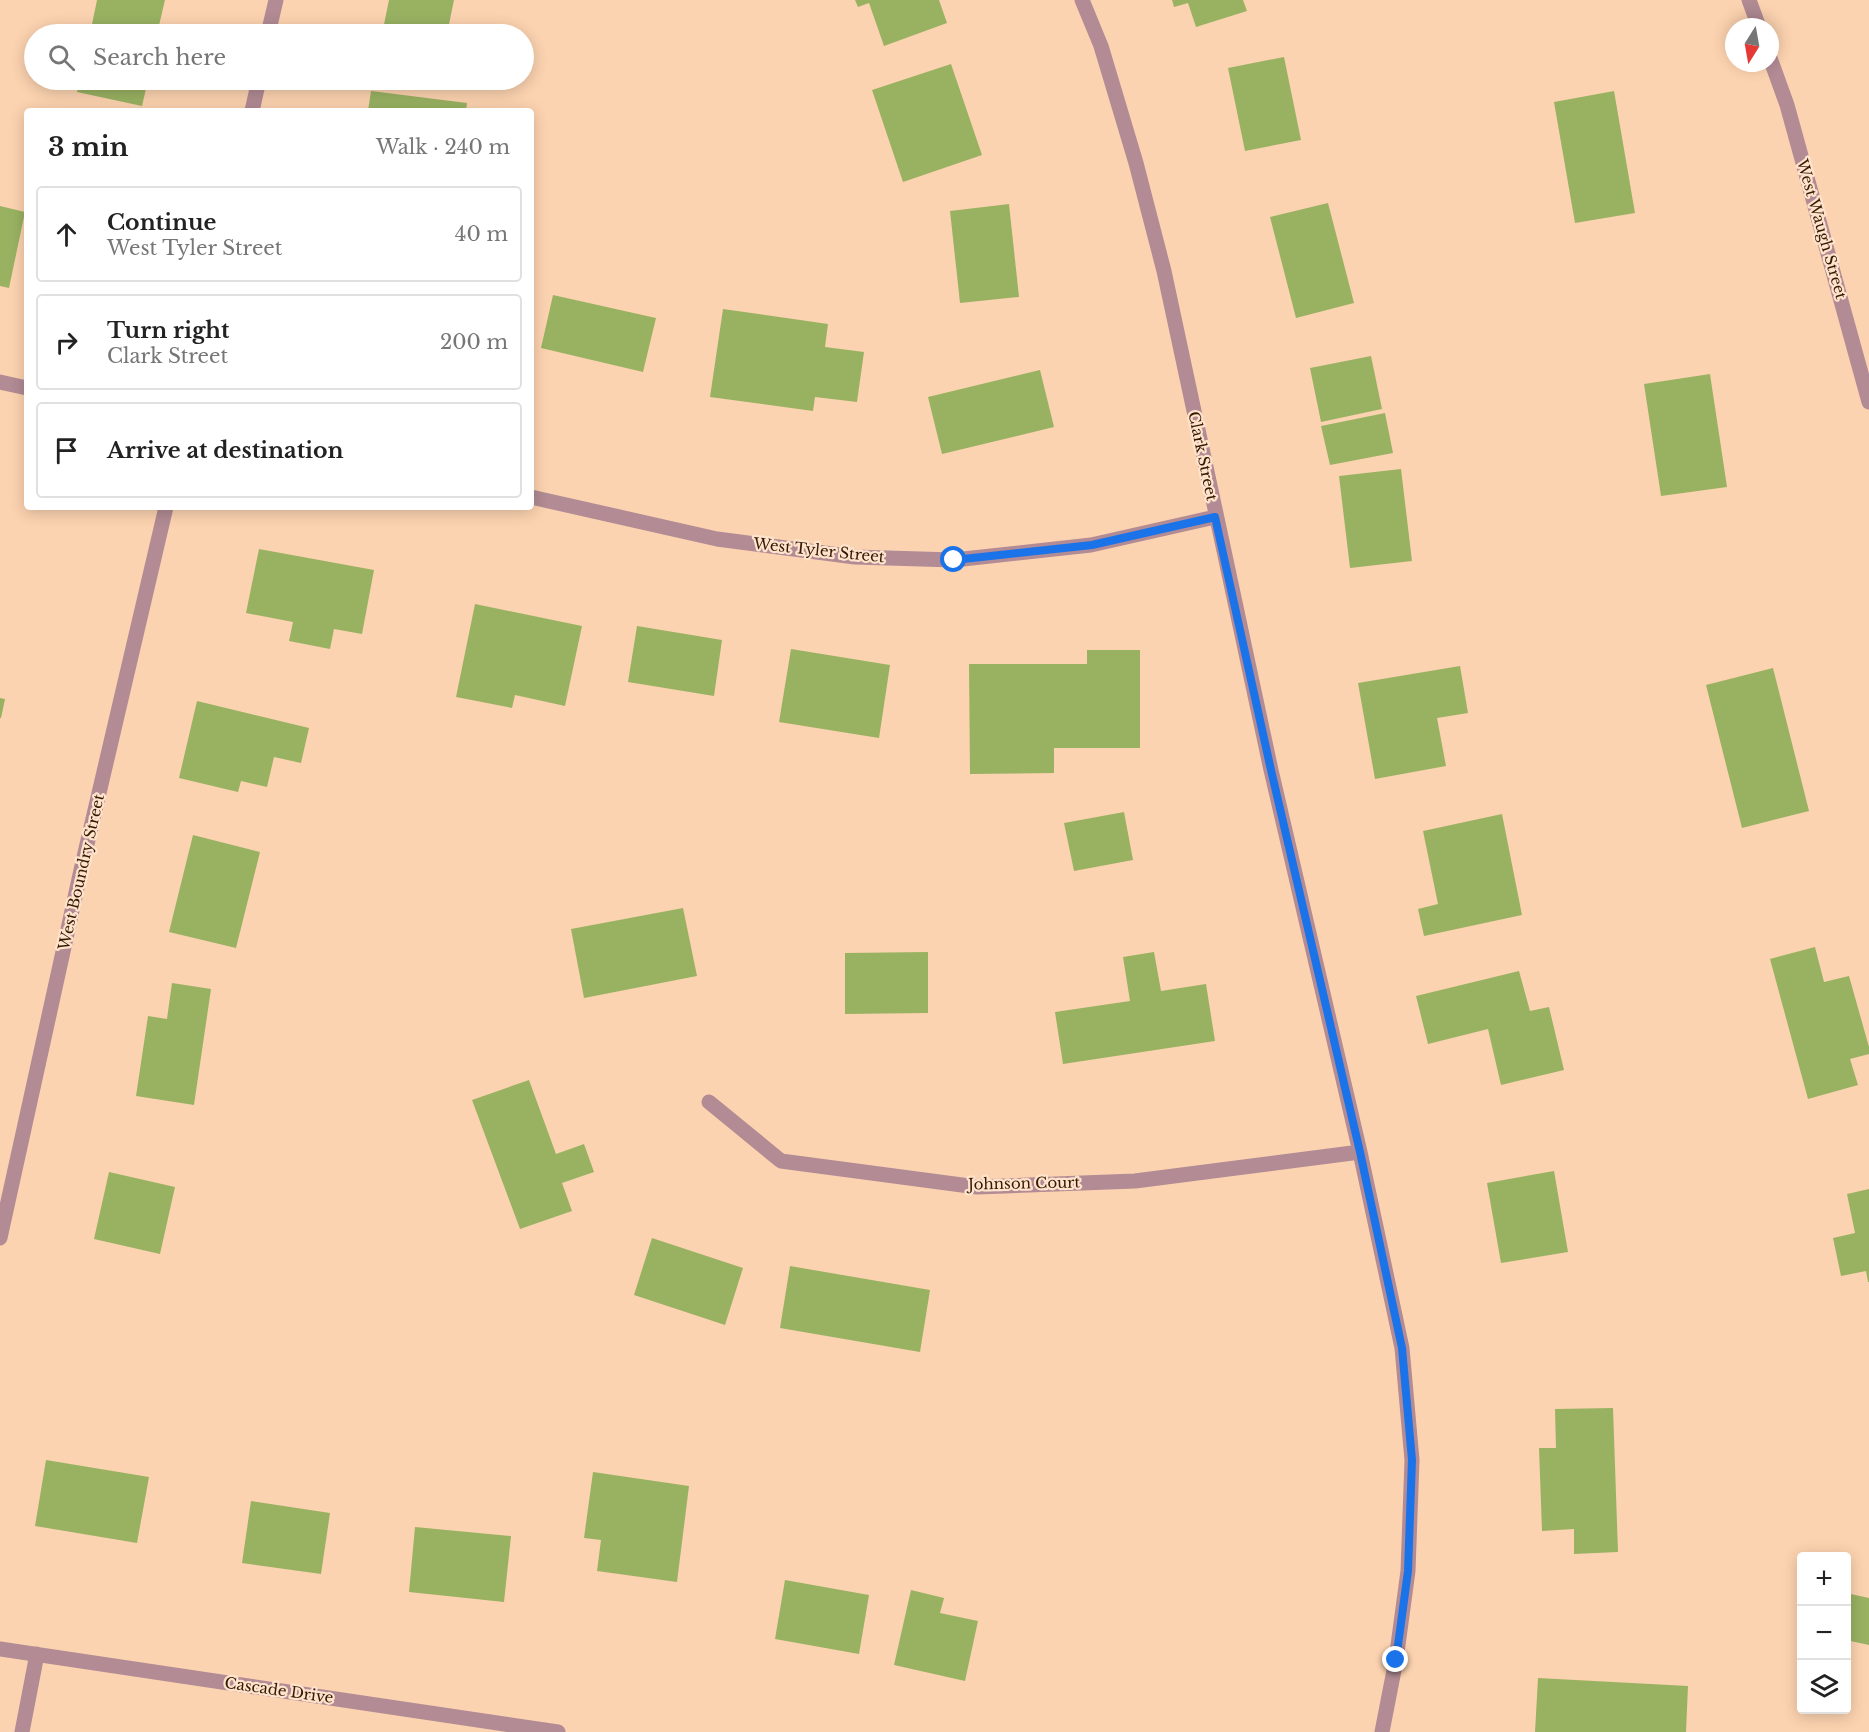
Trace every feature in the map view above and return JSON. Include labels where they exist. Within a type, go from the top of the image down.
[{"type":"street","points":[[270,24],[276,0]]},
{"type":"street","name":"Clark Street","points":[[1082,0],[1101,46],[1136,163],[1164,271],[1215,517],[1360,1152],[1402,1348],[1412,1460],[1408,1571],[1396,1660],[1382,1732]]},
{"type":"street","points":[[1749,0],[1756,18]]},
{"type":"street","name":"West Waugh Street","points":[[1775,72],[1787,105],[1869,402]]},
{"type":"street","points":[[253,108],[257,90]]},
{"type":"street","points":[[0,382],[24,387]]},
{"type":"street","name":"West Tyler Street","points":[[534,498],[717,539],[855,557],[954,560],[1092,545],[1215,517]]},
{"type":"street","name":"West Boundry Street","points":[[0,1238],[84,859],[165,510]]},
{"type":"street","name":"Johnson Court","points":[[710,1101],[781,1161],[977,1187],[1135,1181],[1360,1152]]},
{"type":"street","name":"Cascade Drive","points":[[0,1649],[558,1732]]},
{"type":"street","points":[[22,1732],[37,1654]]},
{"type":"building","points":[[97,0],[165,0],[159,24],[92,24]]},
{"type":"building","points":[[389,0],[454,0],[449,24],[384,24]]},
{"type":"building","points":[[855,0],[939,0],[947,23],[884,46],[869,3],[858,7]]},
{"type":"building","points":[[1172,0],[1243,0],[1247,11],[1196,27],[1188,3],[1174,7]]},
{"type":"building","points":[[1284,57],[1301,140],[1245,151],[1228,68]]},
{"type":"building","points":[[951,64],[982,155],[903,182],[872,90]]},
{"type":"building","points":[[78,90],[146,90],[142,106],[77,92]]},
{"type":"building","points":[[371,91],[467,103],[466,108],[368,108]]},
{"type":"building","points":[[1614,91],[1635,213],[1575,223],[1554,102]]},
{"type":"building","points":[[1328,203],[1354,303],[1296,318],[1270,217]]},
{"type":"building","points":[[1009,204],[1019,297],[960,303],[950,211]]},
{"type":"building","points":[[0,206],[24,212],[24,217],[9,288],[0,286]]},
{"type":"building","points":[[553,295],[656,318],[643,372],[541,348]]},
{"type":"building","points":[[723,309],[828,324],[825,347],[864,352],[857,402],[815,397],[813,411],[710,397]]},
{"type":"building","points":[[1371,356],[1382,409],[1321,422],[1310,368]]},
{"type":"building","points":[[1040,370],[1054,427],[942,454],[928,397]]},
{"type":"building","points":[[1710,374],[1727,487],[1661,496],[1644,384]]},
{"type":"building","points":[[1385,413],[1393,453],[1330,465],[1321,426]]},
{"type":"building","points":[[1401,469],[1412,561],[1350,568],[1339,476]]},
{"type":"building","points":[[259,549],[374,570],[362,634],[334,629],[330,649],[289,641],[293,622],[246,613]]},
{"type":"building","points":[[475,604],[582,626],[565,706],[515,695],[512,708],[456,697]]},
{"type":"building","points":[[637,626],[722,640],[714,696],[628,682]]},
{"type":"building","points":[[791,649],[890,665],[879,738],[779,722]]},
{"type":"building","points":[[1087,650],[1140,650],[1140,748],[1054,748],[1054,773],[970,774],[969,664],[1087,664]]},
{"type":"building","points":[[1460,666],[1468,713],[1437,718],[1446,766],[1375,779],[1358,683]]},
{"type":"building","points":[[1773,668],[1809,811],[1742,828],[1706,685]]},
{"type":"building","points":[[0,698],[5,699],[1,718],[0,718]]},
{"type":"building","points":[[197,701],[309,728],[301,763],[274,757],[267,787],[241,781],[238,792],[179,778]]},
{"type":"building","points":[[1124,812],[1133,860],[1074,871],[1064,823]]},
{"type":"building","points":[[1502,814],[1522,915],[1424,936],[1418,909],[1438,904],[1423,831]]},
{"type":"building","points":[[193,835],[260,852],[236,948],[169,932]]},
{"type":"building","points":[[683,908],[697,976],[584,998],[571,929]]},
{"type":"building","points":[[1815,947],[1824,982],[1849,976],[1869,1054],[1850,1059],[1858,1085],[1808,1099],[1770,959]]},
{"type":"building","points":[[928,952],[928,1013],[845,1014],[845,953]]},
{"type":"building","points":[[1154,952],[1161,991],[1206,984],[1215,1041],[1063,1064],[1055,1012],[1130,1001],[1123,957]]},
{"type":"building","points":[[1519,971],[1530,1011],[1549,1007],[1564,1070],[1501,1085],[1488,1029],[1428,1044],[1416,996]]},
{"type":"building","points":[[172,983],[211,989],[194,1105],[136,1096],[148,1016],[167,1019]]},
{"type":"building","points":[[529,1080],[556,1154],[584,1144],[594,1172],[562,1183],[572,1211],[520,1229],[472,1100]]},
{"type":"building","points":[[1554,1171],[1568,1252],[1501,1263],[1487,1183]]},
{"type":"building","points":[[109,1172],[175,1187],[160,1254],[94,1239]]},
{"type":"building","points":[[1869,1189],[1868,1282],[1866,1271],[1841,1276],[1833,1238],[1855,1233],[1847,1194]]},
{"type":"building","points":[[652,1238],[743,1268],[725,1325],[634,1295]]},
{"type":"building","points":[[790,1266],[930,1290],[920,1352],[780,1328]]},
{"type":"building","points":[[1613,1408],[1618,1552],[1574,1554],[1574,1529],[1542,1531],[1539,1448],[1556,1448],[1555,1409]]},
{"type":"building","points":[[46,1460],[149,1477],[137,1543],[35,1526]]},
{"type":"building","points":[[593,1472],[689,1486],[677,1582],[597,1571],[601,1540],[584,1538]]},
{"type":"building","points":[[251,1501],[330,1513],[321,1574],[242,1563]]},
{"type":"building","points":[[415,1527],[511,1536],[504,1602],[409,1592]]},
{"type":"building","points":[[785,1580],[869,1595],[859,1654],[775,1639]]},
{"type":"building","points":[[911,1590],[944,1598],[940,1613],[978,1621],[965,1681],[894,1665]]},
{"type":"building","points":[[1851,1594],[1869,1598],[1869,1645],[1851,1641]]},
{"type":"building","points":[[1538,1678],[1688,1686],[1686,1732],[1535,1732]]},
{"type":"route","points":[[954,560],[1092,545],[1215,517],[1360,1152],[1402,1348],[1412,1460],[1408,1571],[1396,1660]]}]
